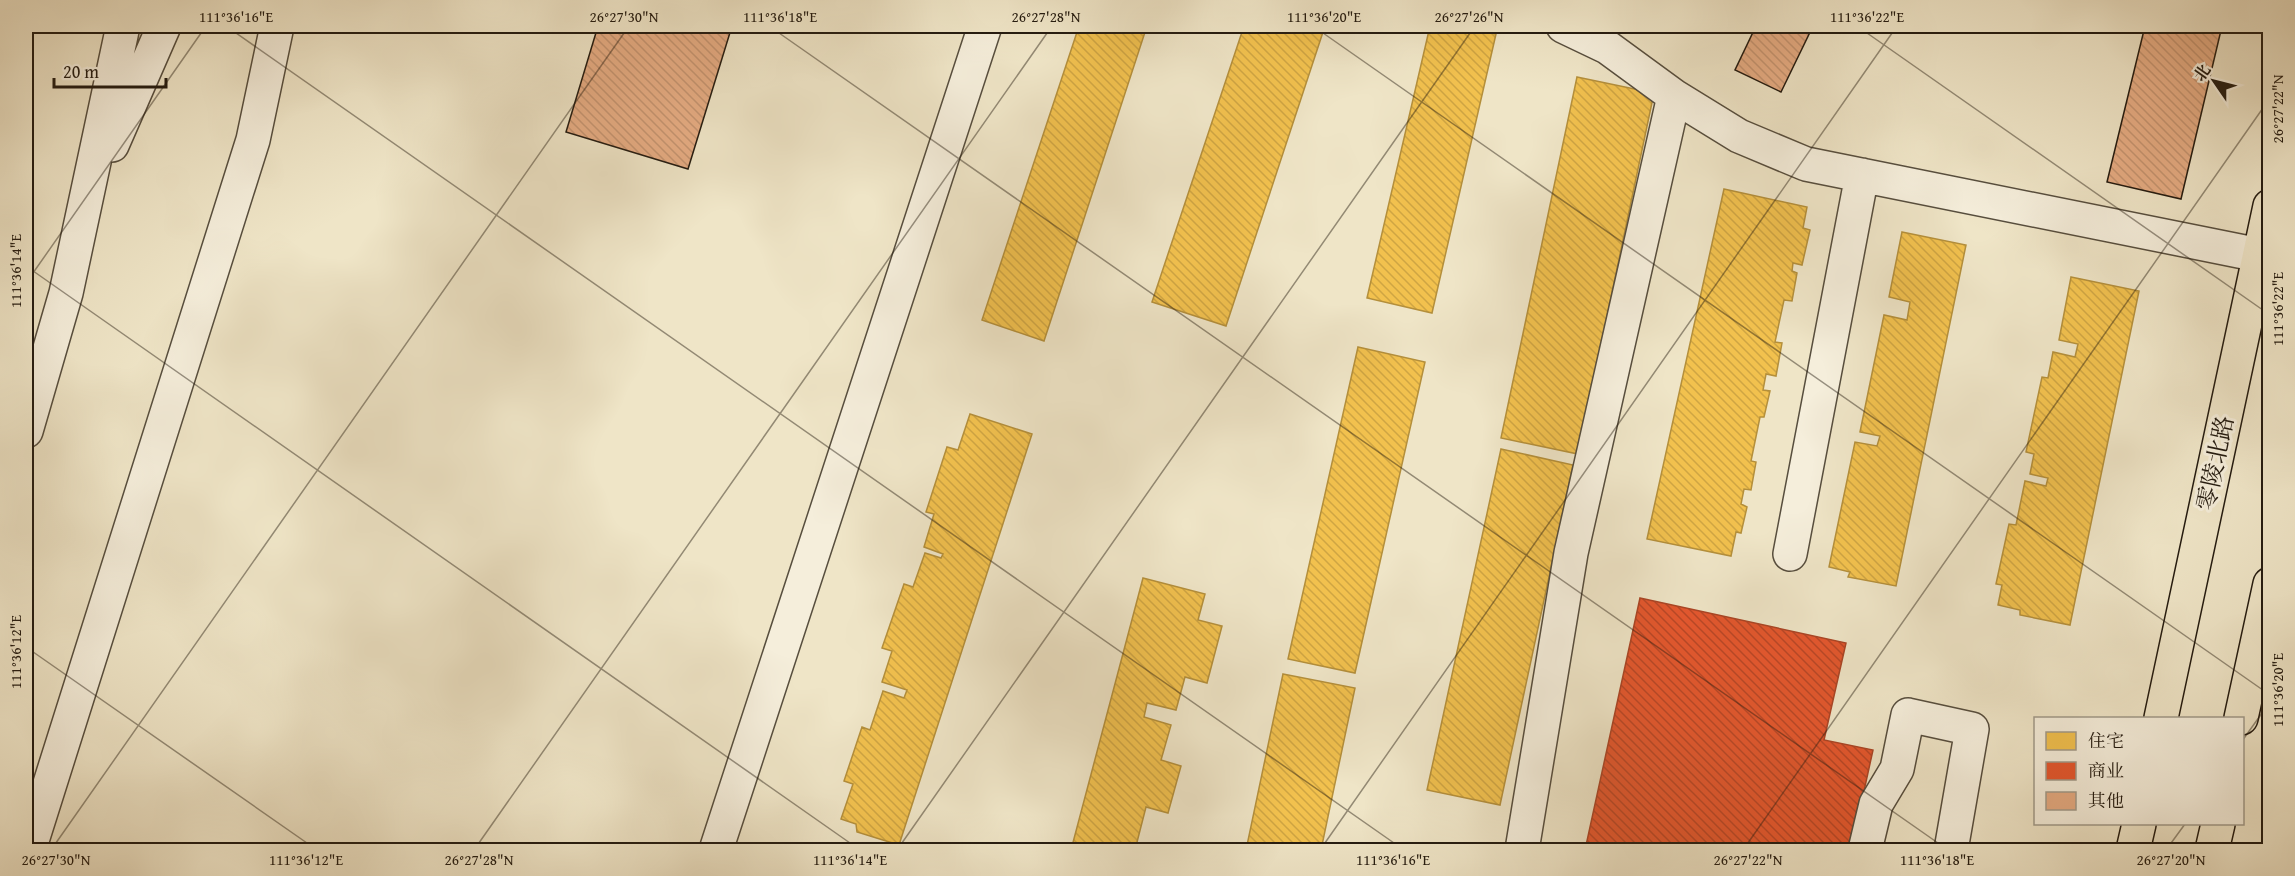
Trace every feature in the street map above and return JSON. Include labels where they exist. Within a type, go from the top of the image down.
[{"type":"main road","name":"零陵北路","points":[[2161,717],[2270,207]]},
{"type":"main road","points":[[2241,717],[2270,584]]},
{"type":"main road","points":[[2133,850],[2139,825]]},
{"type":"main road","points":[[2212,850],[2218,825]]},
{"type":"street","points":[[26,431],[66,293],[123,26]]},
{"type":"street","points":[[85,207],[164,26]]},
{"type":"street","points":[[29,850],[253,140],[277,26]]},
{"type":"street","points":[[716,850],[985,26]]},
{"type":"street","points":[[1563,26],[1607,47],[1674,96],[1739,136],[1806,164],[2259,255]]},
{"type":"street","points":[[1522,850],[1571,553],[1674,96]]},
{"type":"street","points":[[1790,554],[1862,175]]},
{"type":"street","points":[[1865,850],[1876,804],[1898,769],[1908,715],[1972,729],[1951,850]]},
{"type":"building: 住宅","points":[[1079,26],[1147,26],[1044,341],[982,320]]},
{"type":"building: 住宅","points":[[1244,26],[1325,26],[1226,326],[1152,302]]},
{"type":"building: 住宅","points":[[1430,26],[1460,26],[1496,34],[1432,313],[1367,298]]},
{"type":"building: 住宅","points":[[1577,77],[1654,93],[1578,454],[1501,438]]},
{"type":"building: 住宅","points":[[1724,189],[1807,207],[1803,228],[1810,230],[1802,265],[1793,263],[1792,271],[1797,273],[1792,301],[1784,300],[1775,342],[1782,343],[1776,376],[1766,374],[1763,390],[1770,391],[1764,417],[1760,417],[1751,461],[1756,462],[1751,490],[1744,489],[1741,504],[1747,507],[1741,533],[1736,532],[1731,556],[1647,539]]},
{"type":"building: 住宅","points":[[1902,232],[1966,245],[1896,586],[1848,577],[1850,572],[1829,567],[1855,442],[1877,446],[1880,436],[1860,432],[1884,315],[1907,320],[1910,302],[1889,297]]},
{"type":"building: 住宅","points":[[2071,277],[2139,291],[2070,625],[2020,615],[2020,610],[1998,605],[2002,585],[1996,584],[2009,524],[2016,525],[2025,481],[2046,486],[2048,478],[2030,474],[2034,454],[2026,452],[2042,377],[2048,378],[2053,352],[2075,357],[2078,344],[2059,340]]},
{"type":"building: 住宅","points":[[1358,347],[1425,362],[1355,673],[1288,659]]},
{"type":"building: 住宅","points":[[970,414],[1032,434],[899,845],[857,832],[856,824],[841,819],[853,784],[844,781],[862,727],[870,730],[883,691],[904,698],[907,690],[882,682],[892,651],[882,648],[904,584],[913,587],[925,553],[941,558],[943,554],[924,547],[934,514],[926,512],[947,447],[958,450]]},
{"type":"building: 住宅","points":[[1501,449],[1573,465],[1500,805],[1427,790]]},
{"type":"building: 住宅","points":[[1143,578],[1205,594],[1198,620],[1222,626],[1207,683],[1185,677],[1176,710],[1147,703],[1144,717],[1171,725],[1161,760],[1181,766],[1168,813],[1146,807],[1135,850],[1071,850]]},
{"type":"building: 住宅","points":[[1283,674],[1355,688],[1321,850],[1246,850]]},
{"type":"building: 商业","points":[[1640,598],[1846,643],[1824,740],[1873,750],[1851,850],[1585,850]]},
{"type":"building: 其他","points":[[598,26],[732,26],[688,169],[566,132]]},
{"type":"building: 其他","points":[[1756,26],[1813,26],[1781,92],[1735,70]]},
{"type":"building: 其他","points":[[2145,26],[2222,26],[2181,199],[2107,182]]}]
